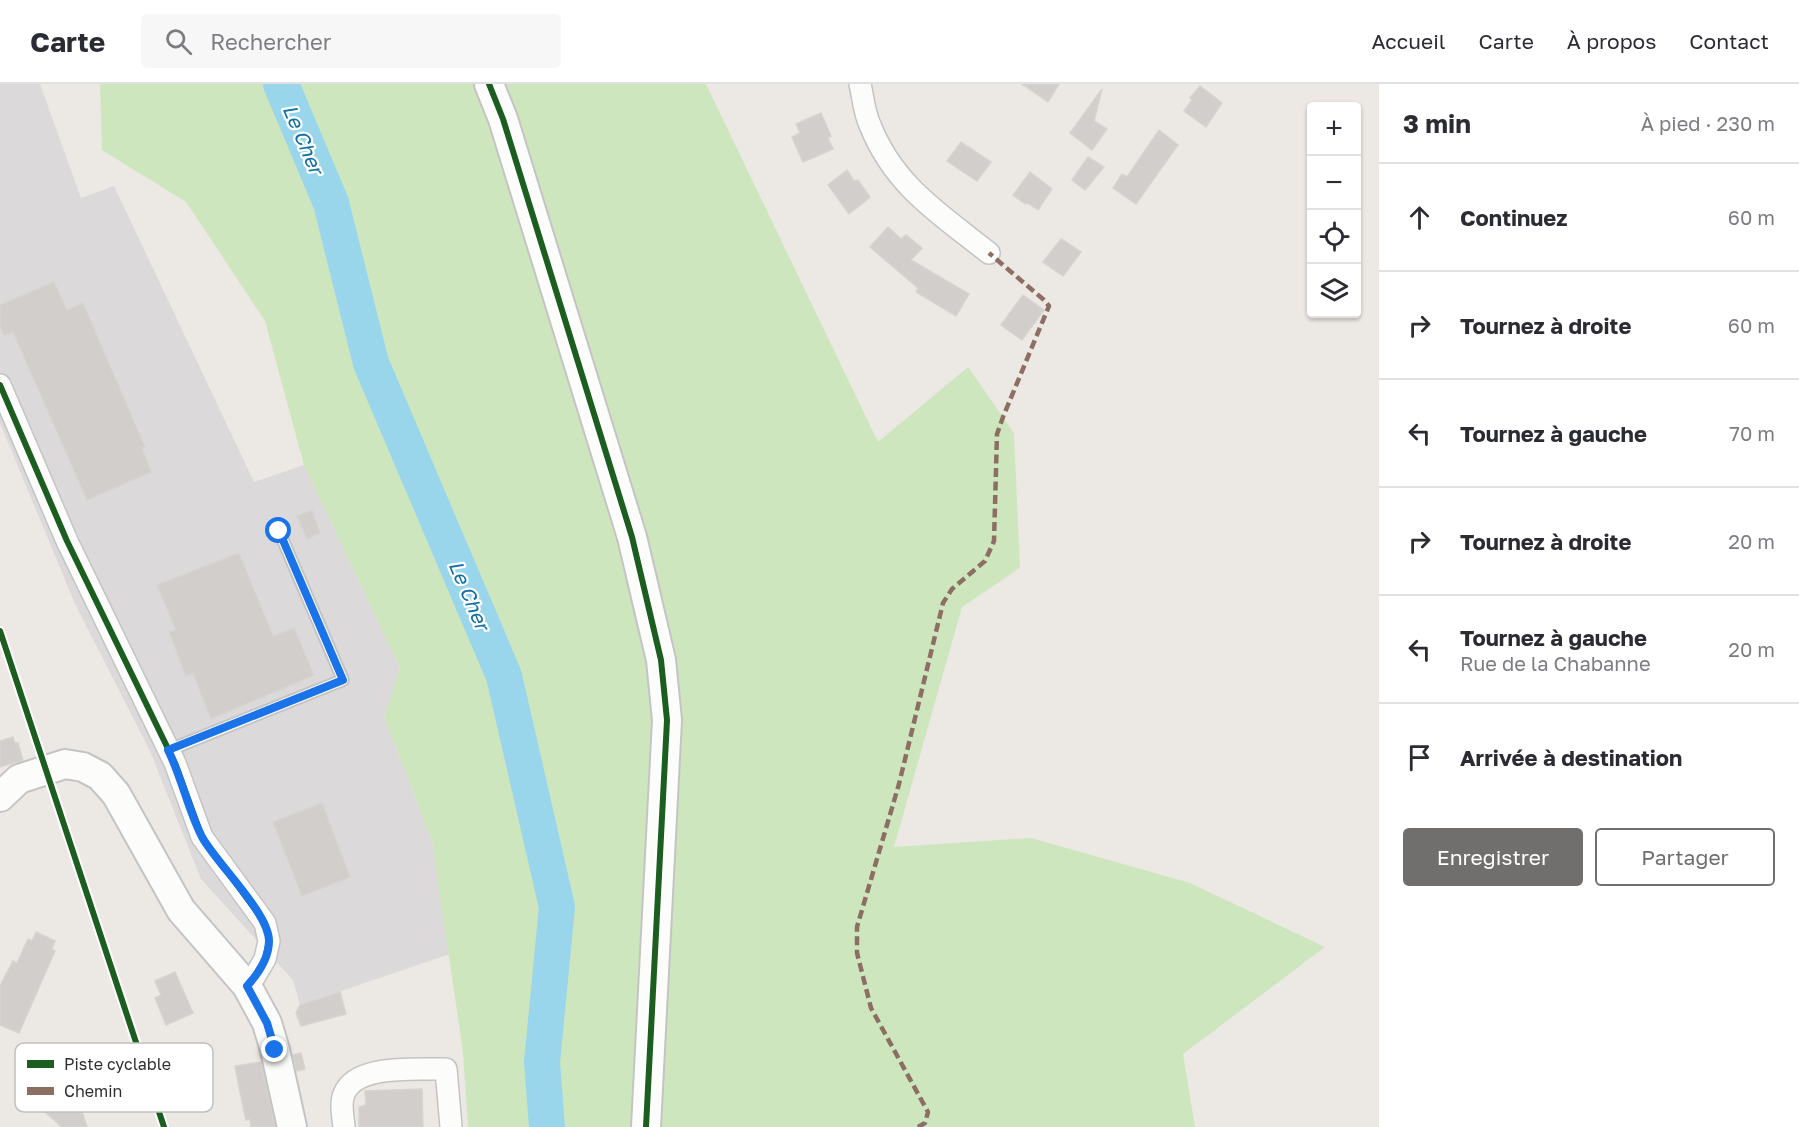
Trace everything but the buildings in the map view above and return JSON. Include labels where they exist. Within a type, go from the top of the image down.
[{"type":"street","points":[[489,84],[503,119],[632,537],[661,660],[667,720],[646,1127]]},
{"type":"street","points":[[860,84],[868,122],[881,151],[898,175],[927,204],[989,253]]},
{"type":"street","points":[[0,385],[67,541],[168,750],[202,837],[265,923],[269,941],[265,959],[247,986]]},
{"type":"street","points":[[0,797],[19,779],[65,764],[83,767],[100,776],[116,794],[181,910],[247,986],[267,1023],[292,1127]]},
{"type":"street","points":[[344,1127],[344,1094],[355,1080],[374,1071],[446,1069],[451,1127]]},
{"type":"lane","points":[[168,750],[343,680],[279,531]]},
{"type":"shaded area","points":[[0,84],[40,84],[81,198],[114,186],[254,482],[304,465],[400,668],[384,717],[432,841],[450,954],[300,1005],[293,980],[201,879],[150,751],[75,604],[0,423]]},
{"type":"green space","points":[[100,84],[706,84],[878,442],[968,367],[1014,433],[1020,568],[962,607],[894,847],[1031,838],[1190,883],[1325,947],[1183,1054],[1195,1127],[468,1127],[463,1052],[432,841],[384,717],[400,668],[304,465],[265,321],[186,202],[102,150]]},
{"type":"waterway","name":"Le Cher","points":[[281,84],[331,203],[371,363],[504,676],[557,907],[542,1062],[547,1127]]},
{"type":"marked path","points":[[918,1127],[925,1123],[928,1112],[871,1008],[857,953],[857,927],[899,784],[943,603],[952,589],[985,561],[994,541],[997,434],[1049,306],[989,253]]},
{"type":"cycle path","points":[[489,84],[503,119],[632,537],[661,660],[667,720],[646,1127]]},
{"type":"cycle path","points":[[0,385],[67,541],[175,763],[202,837],[265,923],[269,941],[265,959],[247,986]]},
{"type":"cycle path","points":[[0,631],[136,1043]]},
{"type":"cycle path","points":[[159,1112],[164,1127]]},
{"type":"route","points":[[275,1050],[267,1023],[247,986],[265,959],[269,941],[265,923],[202,837],[168,750],[343,680],[279,531]]}]
